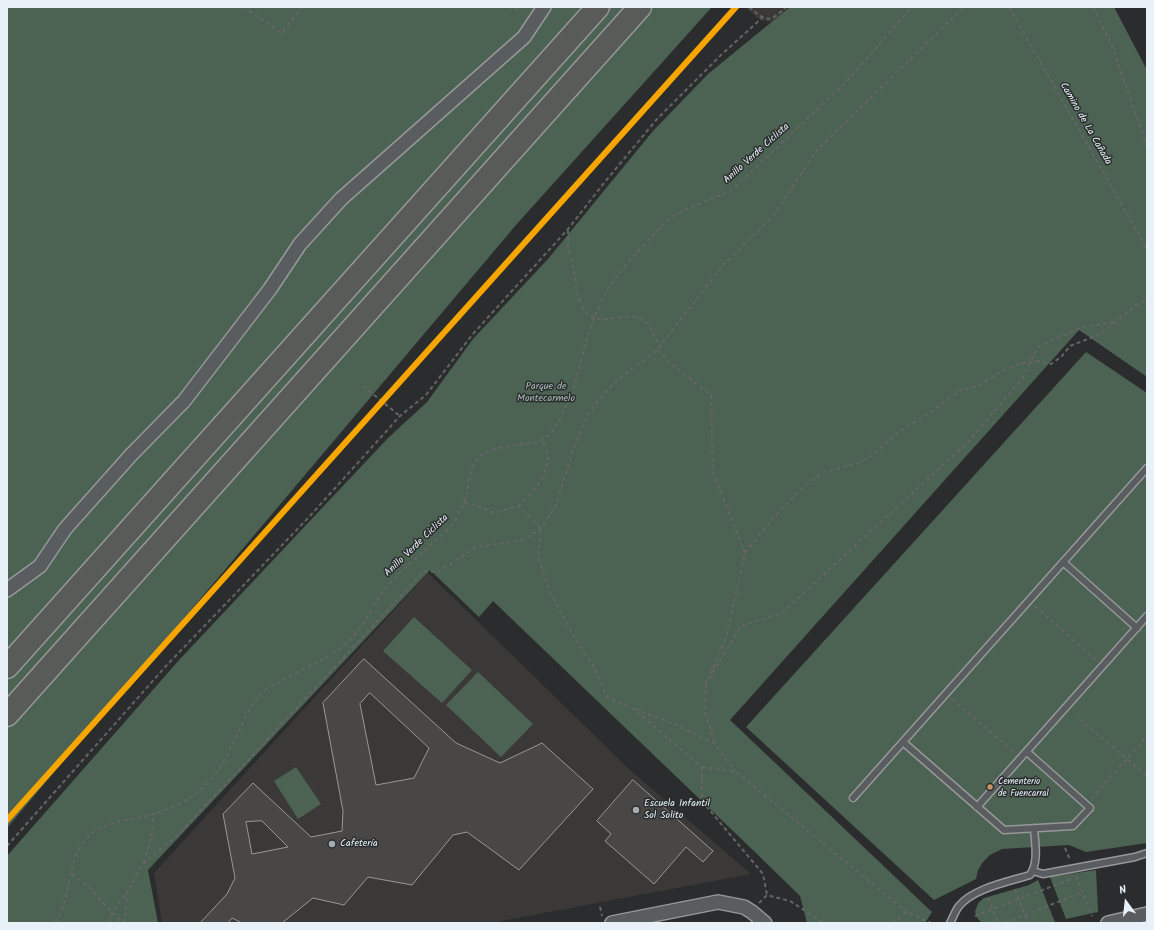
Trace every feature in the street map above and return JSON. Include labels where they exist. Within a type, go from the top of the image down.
[{"type":"highway","points":[[7,667],[598,7]]},
{"type":"highway","points":[[7,715],[640,7]]},
{"type":"street","points":[[7,590],[40,566],[65,529],[131,455],[184,401],[270,289],[300,244],[341,200],[524,37],[544,7]]},
{"type":"street","points":[[612,923],[718,902],[744,907],[765,923]]},
{"type":"street","points":[[1108,923],[1147,914]]},
{"type":"lane","points":[[853,798],[1147,468]]},
{"type":"lane","points":[[1141,474],[1147,480]]},
{"type":"lane","points":[[1063,562],[1137,628]]},
{"type":"lane","points":[[977,807],[1147,616]]},
{"type":"lane","points":[[903,742],[1004,830],[1073,826],[1090,808],[1027,752]]},
{"type":"lane","points":[[950,923],[959,906],[971,896],[990,887],[1030,875],[1035,862],[1034,828]]},
{"type":"lane","points":[[1033,870],[1043,874],[1135,857],[1147,853]]},
{"type":"path","points":[[243,7],[282,33],[302,7]]},
{"type":"path","points":[[508,7],[520,9],[523,7]]},
{"type":"path","points":[[749,7],[762,18],[769,20],[777,16],[786,7]]},
{"type":"path","name":"Anillo Verde Ciclista","points":[[54,923],[65,903],[73,864],[78,851],[86,840],[98,829],[122,821],[152,814],[180,802],[203,788],[214,777],[234,741],[245,717],[261,694],[280,681],[322,660],[347,642],[355,634],[382,593],[393,580],[454,521],[464,502],[472,470],[479,457],[495,449],[542,440],[554,430],[567,406],[573,390],[594,318],[608,289],[635,254],[663,225],[682,211],[726,193],[736,186],[846,82],[912,7]]},
{"type":"path","points":[[143,864],[181,832],[424,571],[438,572],[476,547],[524,540],[541,528],[556,505],[572,450],[588,415],[601,397],[616,382],[661,346],[723,265],[773,216],[817,150],[964,7]]},
{"type":"path","name":"Camino de La Cañada","points":[[1008,7],[1147,249]]},
{"type":"path","points":[[1093,7],[1112,46],[1147,147]]},
{"type":"path","points":[[7,846],[165,667],[309,517],[400,416],[426,395],[472,335],[568,229],[657,119],[721,55],[762,18]]},
{"type":"path","points":[[568,229],[568,249],[573,265],[580,302],[587,314],[594,318],[605,319],[636,317],[641,319],[649,325],[654,337],[661,346]]},
{"type":"path","points":[[931,923],[907,912],[736,772],[715,744],[705,712],[705,685],[726,638],[745,553],[775,516],[804,486],[822,473],[861,462],[874,454],[897,433],[928,414],[961,390],[978,386],[1002,371],[1019,364],[1038,361],[1051,364],[1062,356],[1070,346],[1098,335],[1136,305],[1147,300]]},
{"type":"path","points":[[705,685],[741,626],[782,613],[967,443],[1022,379],[1038,347],[1082,327],[1116,322]]},
{"type":"path","points":[[657,350],[675,367],[711,395],[713,473],[745,553]]},
{"type":"path","points":[[363,386],[400,416]]},
{"type":"path","points":[[464,502],[494,513],[518,506],[532,494],[546,469],[548,456],[542,440]]},
{"type":"path","points":[[518,506],[541,528]]},
{"type":"path","points":[[541,528],[538,555],[549,591],[572,633],[594,667],[607,697],[674,724],[715,744]]},
{"type":"path","points":[[1029,601],[1103,666]]},
{"type":"path","points":[[946,694],[1021,758]]},
{"type":"path","points":[[632,708],[702,767],[736,772]]},
{"type":"path","points":[[1079,719],[1147,776]]},
{"type":"path","points":[[1087,805],[1147,736]]},
{"type":"path","points":[[702,767],[702,801],[763,874],[767,895]]},
{"type":"path","points":[[109,923],[112,913],[128,891],[143,864],[151,842],[153,821],[152,814]]},
{"type":"path","points":[[1065,848],[1092,916]]},
{"type":"path","points":[[72,874],[88,886],[123,923]]},
{"type":"path","points":[[975,916],[1077,876]]},
{"type":"path","points":[[1014,887],[1028,923]]},
{"type":"path","points":[[123,923],[128,891]]},
{"type":"path","points":[[1005,923],[1083,892]]},
{"type":"path","points":[[752,912],[767,895]]},
{"type":"path","points":[[767,895],[790,901],[824,923]]},
{"type":"path","points":[[987,895],[998,923]]},
{"type":"path","points":[[892,923],[907,912]]},
{"type":"shaded area","points":[[744,7],[790,7],[774,20],[769,22],[759,19]]},
{"type":"shaded area","points":[[428,573],[630,770],[751,874],[491,923],[162,923],[154,873]]},
{"type":"green space","points":[[7,7],[712,7],[516,225],[7,828]]},
{"type":"green space","name":"Parque de Montecarmelo","points":[[790,7],[1114,7],[1147,70],[1147,377],[1079,330],[730,720],[932,912],[925,923],[807,923],[800,896],[493,601],[479,617],[430,570],[148,870],[158,923],[7,923],[7,856],[180,659],[388,438],[427,402],[473,339],[548,259],[653,131],[708,74]]},
{"type":"green space","name":"Cementerio de Fuencarral","points":[[1086,352],[1147,393],[1147,843],[1086,852],[1069,845],[1002,849],[990,855],[983,862],[978,870],[976,879],[934,900],[746,727]]},
{"type":"green space","points":[[414,617],[472,670],[442,703],[383,651]]},
{"type":"green space","points":[[478,672],[533,724],[501,757],[446,705]]},
{"type":"green space","points":[[296,767],[321,804],[298,819],[274,781]]},
{"type":"green space","points":[[1096,870],[1098,912],[1066,919],[1050,877]]},
{"type":"green space","points":[[1038,880],[1055,922],[982,923],[978,919],[975,912],[978,903],[984,898],[1029,885]]},
{"type":"building","points":[[364,659],[456,743],[500,763],[542,743],[593,789],[519,870],[467,832],[453,835],[412,885],[368,877],[344,905],[313,898],[282,923],[242,923],[232,918],[228,923],[200,923],[227,894],[235,878],[223,814],[253,783],[311,837],[342,831],[343,811],[323,703]],"holes":[[[370,693],[429,748],[414,778],[376,785],[360,704]],[[262,821],[288,847],[252,854],[246,822]]]},
{"type":"building","points":[[633,780],[713,851],[703,862],[686,847],[654,884],[605,841],[611,834],[597,821]]},
{"type":"transit line","points":[[7,820],[736,7]]},
{"type":"place","name":"Cementerio de Fuencarral","points":[[990,787]]},
{"type":"place","name":"Escuela Infantil Sol Solito","points":[[636,810]]},
{"type":"place","name":"Cafetería","points":[[332,844]]}]
